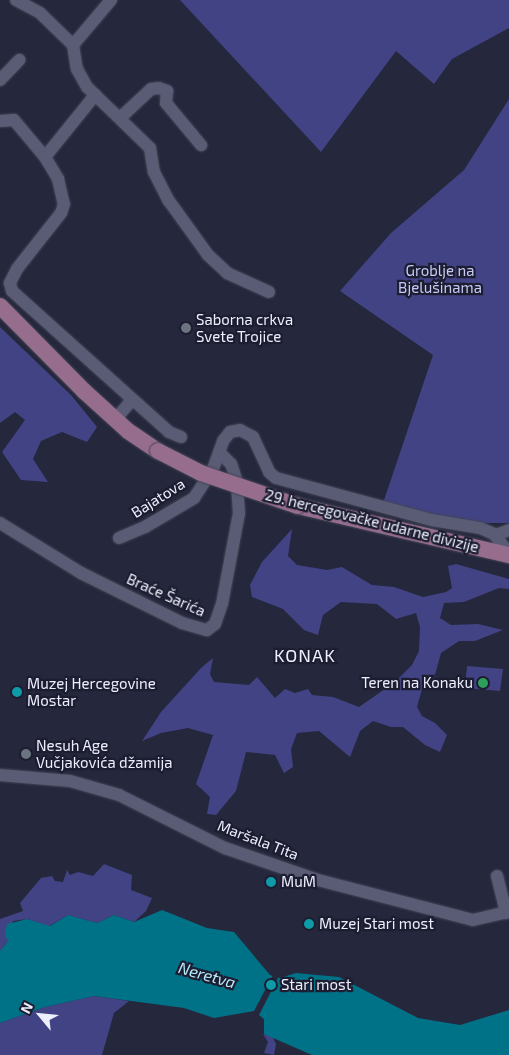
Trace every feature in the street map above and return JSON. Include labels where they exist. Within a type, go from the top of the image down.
[{"type":"main road","name":"29. hercegovačke udarne divizije","points":[[0,306],[115,420],[146,445],[202,473],[298,506],[509,554]]},
{"type":"street","points":[[16,0],[40,13],[73,45],[77,69],[95,96],[150,148],[154,172],[169,201],[192,229],[208,255],[227,273],[268,292]]},
{"type":"street","points":[[73,45],[110,0]]},
{"type":"street","points":[[0,80],[19,60]]},
{"type":"street","points":[[120,118],[152,89],[159,88],[167,91],[166,103],[202,145]]},
{"type":"street","points":[[45,157],[95,96]]},
{"type":"street","points":[[0,121],[14,120],[45,157],[58,179],[64,204],[61,213],[26,256],[10,283],[12,291],[169,432],[181,437]]},
{"type":"street","points":[[17,323],[31,308]]},
{"type":"street","points":[[115,420],[132,400]]},
{"type":"street","name":"Bajatova","points":[[119,538],[145,527],[194,498],[213,469],[219,452],[230,432],[245,431],[253,437],[269,472],[276,478],[432,520],[470,525],[496,535]]},
{"type":"street","name":"Braće Šarića","points":[[0,523],[81,572],[182,623],[207,630],[215,624],[222,604],[239,513],[237,482],[230,464],[219,452]]},
{"type":"street","points":[[509,530],[496,535],[509,554]]},
{"type":"street","name":"Maršala Tita","points":[[0,775],[70,781],[119,795],[225,848],[318,880],[473,920],[507,913]]},
{"type":"street","points":[[497,876],[507,913]]},
{"type":"green space","points":[[180,0],[509,0],[509,28],[452,59],[434,84],[396,51],[321,152]]},
{"type":"green space","name":"Groblje na Bjelušinama","points":[[509,99],[509,523],[477,523],[381,509],[433,355],[340,291],[391,233],[464,170]]},
{"type":"green space","points":[[0,327],[71,395],[97,427],[87,442],[62,432],[41,441],[33,459],[48,482],[21,480],[2,452],[25,420],[15,412],[0,423]]},
{"type":"green space","points":[[292,529],[288,556],[297,565],[327,570],[342,567],[372,585],[394,587],[423,597],[446,592],[452,588],[448,566],[456,564],[509,579],[509,589],[499,588],[464,602],[444,603],[440,618],[451,625],[478,624],[503,630],[475,641],[459,641],[441,653],[433,682],[422,689],[417,707],[422,716],[435,723],[447,735],[440,752],[425,745],[403,727],[391,727],[373,721],[360,731],[350,757],[319,731],[297,733],[291,749],[293,767],[284,773],[275,755],[246,752],[236,791],[216,815],[207,814],[210,797],[196,784],[213,735],[188,728],[161,733],[142,741],[161,712],[202,667],[213,658],[210,674],[214,682],[249,685],[257,677],[275,698],[285,689],[295,693],[308,689],[312,695],[333,697],[359,707],[395,682],[412,665],[419,651],[420,627],[416,613],[396,619],[377,604],[341,602],[323,615],[318,635],[304,630],[283,609],[252,597],[250,585],[262,562]]},
{"type":"green space","name":"Teren na Konaku","points":[[467,666],[503,669],[500,691],[465,688]]},
{"type":"green space","points":[[104,864],[132,875],[131,890],[152,898],[146,911],[134,922],[114,915],[97,923],[68,915],[49,926],[27,919],[13,921],[8,941],[0,951],[0,919],[23,911],[20,903],[41,878],[52,876],[55,881],[63,882],[67,870],[70,875],[78,872],[93,876]]},
{"type":"green space","points":[[94,996],[129,1001],[114,1013],[102,1055],[0,1055],[0,1023],[45,1007]]},
{"type":"green space","points":[[263,1034],[272,1036],[276,1044],[274,1055],[264,1053],[268,1042]]},
{"type":"water","name":"Neretva","points":[[162,910],[207,928],[234,932],[270,975],[280,978],[296,973],[339,977],[418,1018],[460,1025],[509,1010],[509,1055],[312,1055],[264,1034],[264,1019],[254,1011],[214,1018],[184,1008],[94,996],[45,1007],[0,1023],[0,951],[8,941],[5,935],[7,924],[27,919],[50,926],[68,915],[97,923],[114,915],[134,922]]},
{"type":"pier","points":[[274,973],[279,976],[258,1017],[253,1013]]},
{"type":"place","name":"Saborna crkva Svete Trojice","points":[[186,328]]},
{"type":"place","name":"Teren na Konaku","points":[[483,683]]},
{"type":"place","name":"Muzej Hercegovine Mostar","points":[[17,692]]},
{"type":"place","name":"Nesuh Age Vučjakovića džamija","points":[[26,754]]},
{"type":"place","name":"MuM","points":[[271,882]]},
{"type":"place","name":"Muzej Stari most","points":[[309,924]]},
{"type":"place","name":"Stari most","points":[[271,985]]},
{"type":"district","name":"KONAK","points":[[305,655]]}]
